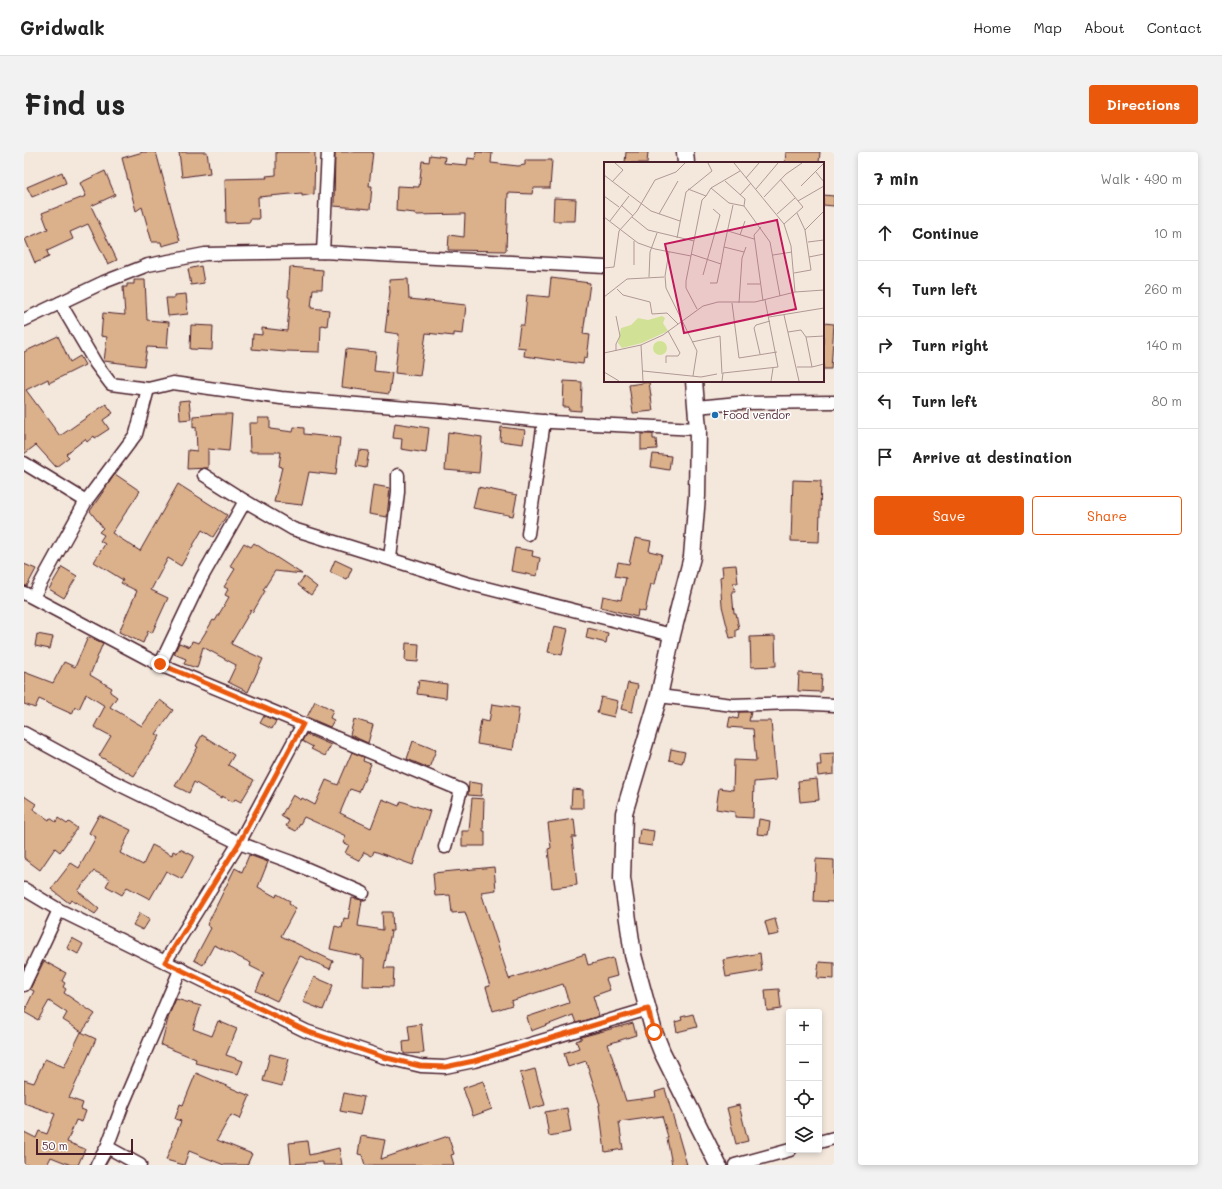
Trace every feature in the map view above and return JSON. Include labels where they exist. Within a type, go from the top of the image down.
[{"type":"main road","points":[[694,382],[698,429],[697,496],[692,557],[672,635],[659,696],[624,813],[622,878],[633,955],[662,1052],[718,1165]]},
{"type":"street","points":[[323,252],[328,152]]},
{"type":"street","points":[[24,320],[104,282],[148,265],[205,254],[323,252],[604,267]]},
{"type":"street","points":[[60,303],[96,364],[111,384],[148,389],[173,383],[281,398],[544,421],[698,429]]},
{"type":"street","points":[[148,389],[136,434],[86,501],[28,595],[160,664],[461,790],[445,847]]},
{"type":"street","points":[[696,407],[738,403],[834,402]]},
{"type":"street","points":[[528,534],[544,421]]},
{"type":"street","points":[[24,463],[86,501]]},
{"type":"street","points":[[204,475],[245,501],[294,529],[390,558],[466,584],[672,635]]},
{"type":"street","points":[[390,558],[398,492],[398,475]]},
{"type":"street","points":[[160,664],[202,577],[245,501]]},
{"type":"street","points":[[659,696],[733,705],[793,703],[834,705]]},
{"type":"street","points":[[165,962],[239,843],[303,724]]},
{"type":"street","points":[[24,733],[112,781],[239,843],[292,862],[363,893]]},
{"type":"street","points":[[24,888],[59,910],[165,962],[181,968],[306,1031],[383,1057],[420,1066],[445,1067],[474,1061],[648,1009]]},
{"type":"street","points":[[24,985],[59,910]]},
{"type":"street","points":[[97,1165],[107,1147],[123,1104],[181,968]]},
{"type":"street","points":[[822,1141],[834,1138]]},
{"type":"street","points":[[107,1147],[140,1165]]},
{"type":"street","points":[[735,1165],[786,1151]]},
{"type":"building","points":[[143,152],[156,152],[180,241],[162,246],[161,242],[152,242],[142,207],[136,211],[122,158]]},
{"type":"building","points":[[179,152],[207,152],[210,173],[182,177]]},
{"type":"building","points":[[276,152],[315,152],[314,194],[302,196],[302,193],[258,197],[259,219],[250,219],[250,222],[226,223],[225,179],[267,178],[266,176],[276,175]]},
{"type":"building","points":[[335,152],[373,152],[369,186],[372,186],[370,209],[334,206]]},
{"type":"building","points":[[476,152],[492,153],[491,163],[518,166],[525,165],[525,160],[552,160],[550,188],[533,188],[532,194],[508,193],[506,251],[448,250],[449,235],[464,237],[465,214],[415,215],[415,213],[396,211],[397,186],[419,187],[422,161],[429,162],[430,155],[445,157],[444,163],[467,165],[468,158],[475,159]]},
{"type":"building","points":[[626,152],[648,152],[647,162],[625,162]]},
{"type":"building","points":[[786,152],[820,152],[819,162],[785,162]]},
{"type":"building","points":[[105,171],[115,195],[91,206],[117,260],[108,264],[88,224],[70,232],[73,239],[47,251],[49,257],[35,263],[25,239],[48,229],[42,213],[86,196],[80,183]]},
{"type":"building","points":[[62,172],[66,183],[32,197],[27,187]]},
{"type":"building","points":[[824,195],[834,196],[834,206],[824,205]]},
{"type":"building","points":[[554,198],[576,199],[575,221],[553,221]]},
{"type":"building","points":[[201,266],[204,283],[191,285],[188,269]]},
{"type":"building","points":[[290,267],[323,270],[322,289],[313,289],[311,308],[329,310],[327,326],[321,325],[320,352],[285,352],[252,349],[253,334],[262,335],[262,328],[287,331],[290,298],[288,297]]},
{"type":"building","points":[[551,278],[590,283],[583,334],[590,335],[587,358],[584,357],[583,364],[524,356],[525,348],[517,347],[520,325],[524,325],[527,295],[549,297]]},
{"type":"building","points":[[408,279],[409,299],[466,305],[463,334],[454,333],[454,336],[426,333],[420,376],[395,373],[399,334],[385,332],[390,292],[389,280]]},
{"type":"building","points":[[134,280],[145,280],[147,320],[169,322],[167,348],[147,347],[144,366],[104,361],[107,337],[101,336],[103,313],[125,315],[123,287],[127,287],[127,284],[134,284]]},
{"type":"building","points":[[186,294],[188,314],[168,316],[166,298],[175,298],[175,295]]},
{"type":"building","points":[[824,323],[834,324],[831,369],[824,369]]},
{"type":"building","points":[[191,325],[213,326],[212,350],[190,349]]},
{"type":"building","points":[[58,336],[70,362],[80,356],[85,365],[49,383],[48,379],[26,390],[60,436],[106,404],[113,413],[103,420],[109,429],[95,438],[94,436],[87,442],[85,439],[66,454],[69,457],[56,467],[36,445],[24,454],[24,352]]},
{"type":"building","points":[[346,349],[376,352],[374,371],[392,373],[389,394],[342,387]]},
{"type":"building","points":[[564,381],[582,382],[581,411],[568,410],[569,407],[563,407]]},
{"type":"building","points":[[649,382],[653,411],[633,413],[629,385]]},
{"type":"building","points":[[189,400],[191,419],[180,420],[179,401]]},
{"type":"building","points":[[232,414],[229,451],[208,449],[208,468],[187,469],[188,450],[197,451],[196,427],[193,428],[193,416]]},
{"type":"building","points":[[258,418],[270,418],[270,429],[293,432],[294,427],[304,428],[304,434],[340,438],[336,475],[309,472],[302,505],[274,502],[282,467],[279,466],[281,452],[250,452],[249,423],[258,423]]},
{"type":"building","points":[[395,423],[429,428],[426,453],[401,449],[402,439],[393,438]]},
{"type":"building","points":[[501,427],[525,430],[523,444],[500,441]]},
{"type":"building","points":[[448,432],[482,437],[479,473],[445,470]]},
{"type":"building","points":[[641,434],[653,434],[653,439],[656,439],[657,449],[641,450]]},
{"type":"building","points":[[359,450],[369,451],[366,468],[356,466]]},
{"type":"building","points":[[653,454],[671,456],[669,470],[651,467]]},
{"type":"building","points":[[115,474],[140,491],[112,533],[140,551],[178,484],[227,515],[213,537],[202,530],[181,566],[168,558],[151,590],[168,598],[152,633],[148,631],[143,643],[119,632],[137,591],[121,583],[123,580],[94,562],[105,544],[100,541],[104,535],[99,532],[103,528],[90,511]]},
{"type":"building","points":[[793,480],[821,481],[819,542],[791,541]]},
{"type":"building","points":[[373,485],[390,488],[387,517],[369,514]]},
{"type":"building","points":[[478,487],[517,495],[513,516],[473,508]]},
{"type":"building","points":[[635,538],[651,541],[649,551],[662,554],[655,584],[651,584],[645,612],[638,610],[637,617],[601,607],[603,596],[621,600],[626,578],[615,576],[618,562],[629,564]]},
{"type":"building","points":[[244,543],[251,547],[254,543],[302,574],[275,571],[263,590],[265,591],[253,612],[251,610],[231,644],[263,659],[248,692],[228,682],[236,665],[203,647],[197,668],[184,664],[186,659],[174,654],[179,643],[190,647],[192,641],[199,643],[213,620],[215,621],[229,597],[225,595],[228,589],[224,587],[235,569],[230,566]]},
{"type":"building","points":[[515,548],[533,551],[532,556],[540,558],[537,576],[511,571]]},
{"type":"building","points":[[335,560],[352,568],[347,580],[330,572]]},
{"type":"building","points":[[24,564],[36,569],[27,586],[24,586]]},
{"type":"building","points":[[736,565],[738,583],[733,583],[735,591],[732,591],[734,613],[736,613],[739,629],[736,630],[736,637],[730,638],[722,606],[720,577],[723,576],[722,566]]},
{"type":"building","points":[[62,567],[77,576],[64,598],[49,589]]},
{"type":"building","points":[[304,577],[317,587],[311,595],[298,585]]},
{"type":"building","points":[[554,626],[568,629],[562,655],[548,652]]},
{"type":"building","points":[[588,628],[608,633],[606,643],[586,638]]},
{"type":"building","points":[[37,634],[53,637],[50,649],[35,646]]},
{"type":"building","points":[[775,636],[776,666],[751,667],[750,637]]},
{"type":"building","points":[[88,637],[103,643],[90,675],[112,688],[110,692],[117,697],[110,707],[142,726],[160,700],[173,710],[156,734],[160,736],[134,776],[99,756],[111,736],[94,727],[105,706],[86,694],[79,709],[75,707],[72,714],[39,699],[35,708],[24,704],[24,672],[53,683],[64,662],[75,667]]},
{"type":"building","points":[[406,643],[419,644],[418,662],[405,661]]},
{"type":"building","points":[[799,673],[822,674],[821,692],[798,691]]},
{"type":"building","points":[[419,680],[447,684],[446,698],[417,694]]},
{"type":"building","points":[[628,683],[638,685],[632,712],[621,709]]},
{"type":"building","points":[[601,697],[618,701],[614,717],[597,713]]},
{"type":"building","points":[[315,701],[333,710],[330,718],[334,720],[330,727],[307,717]]},
{"type":"building","points":[[492,704],[519,708],[513,750],[477,744],[481,720],[489,722]]},
{"type":"building","points":[[739,712],[751,712],[749,721],[771,721],[776,780],[754,782],[753,818],[735,817],[735,812],[716,809],[719,788],[733,790],[734,760],[756,761],[753,729],[728,727],[730,717],[738,719]]},
{"type":"building","points":[[264,716],[276,721],[272,729],[260,723]]},
{"type":"building","points":[[354,719],[373,725],[368,743],[350,735]]},
{"type":"building","points":[[306,734],[331,745],[325,756],[311,749],[313,747],[302,741]]},
{"type":"building","points":[[202,735],[234,755],[228,765],[254,780],[241,802],[235,799],[233,802],[222,796],[221,798],[194,782],[189,793],[175,786],[198,747],[196,746]]},
{"type":"building","points":[[413,741],[436,750],[429,768],[407,759]]},
{"type":"building","points":[[671,749],[685,752],[682,763],[669,760]]},
{"type":"building","points":[[352,752],[364,757],[363,761],[371,764],[359,792],[350,789],[340,813],[371,828],[382,799],[399,806],[401,801],[430,811],[413,865],[374,851],[372,856],[364,852],[360,861],[345,853],[349,845],[343,843],[346,836],[304,817],[296,831],[286,826],[289,821],[281,816],[293,795],[301,800],[302,798],[315,805],[326,780],[338,785]]},
{"type":"building","points":[[834,753],[834,774],[818,776],[817,765],[821,765],[820,754]]},
{"type":"building","points":[[817,779],[819,800],[800,802],[798,781]]},
{"type":"building","points":[[469,782],[482,784],[481,796],[468,795]]},
{"type":"building","points":[[572,789],[583,790],[583,808],[571,808]]},
{"type":"building","points":[[24,796],[36,804],[33,809],[49,820],[50,818],[56,822],[58,818],[67,824],[69,822],[77,828],[60,852],[55,848],[40,870],[24,858]]},
{"type":"building","points":[[472,798],[484,799],[483,831],[485,831],[485,846],[462,846],[462,831],[469,831]]},
{"type":"building","points":[[99,815],[131,830],[120,853],[143,865],[152,845],[172,855],[173,851],[177,853],[180,849],[194,856],[182,879],[166,871],[150,899],[127,887],[122,895],[106,886],[110,879],[94,871],[78,891],[99,909],[95,914],[76,902],[75,903],[71,900],[69,903],[51,889],[71,863],[79,868],[96,837],[89,833]]},
{"type":"building","points":[[574,819],[576,837],[572,837],[577,885],[552,888],[548,849],[551,848],[548,823]]},
{"type":"building","points":[[759,819],[770,821],[768,835],[757,834]]},
{"type":"building","points":[[640,829],[654,831],[652,846],[638,844]]},
{"type":"building","points":[[249,855],[268,862],[258,887],[276,897],[277,894],[290,901],[289,904],[296,908],[281,936],[333,961],[330,969],[300,956],[277,1001],[256,991],[264,973],[250,966],[251,963],[214,945],[203,965],[194,960],[211,928],[207,925],[235,868],[242,872]]},
{"type":"building","points":[[816,859],[834,860],[834,902],[814,901]]},
{"type":"building","points":[[494,867],[496,890],[481,892],[509,979],[585,954],[588,965],[613,958],[617,976],[606,979],[610,990],[593,996],[599,1016],[576,1023],[573,1015],[531,1031],[527,1017],[569,1003],[563,984],[511,1001],[512,1005],[493,1011],[486,987],[490,986],[465,912],[452,913],[450,895],[435,896],[433,873]]},
{"type":"building","points":[[352,898],[362,900],[358,926],[383,930],[382,912],[392,912],[393,931],[389,931],[391,932],[384,968],[394,968],[393,987],[363,986],[364,959],[360,958],[361,956],[330,949],[335,926],[342,928],[344,918],[348,919]]},
{"type":"building","points":[[140,913],[150,919],[143,930],[133,925]]},
{"type":"building","points":[[775,919],[779,934],[769,936],[765,922]]},
{"type":"building","points":[[72,938],[83,944],[78,954],[67,948]]},
{"type":"building","points":[[760,953],[762,971],[726,977],[723,960]]},
{"type":"building","points":[[44,961],[66,973],[62,981],[65,983],[63,987],[66,989],[64,993],[95,1014],[82,1032],[63,1020],[67,1013],[49,1001],[38,1020],[24,1012],[34,991],[30,989]]},
{"type":"building","points":[[819,962],[834,963],[834,979],[817,978]]},
{"type":"building","points":[[314,977],[333,985],[323,1010],[303,1002]]},
{"type":"building","points":[[779,989],[781,1009],[767,1011],[765,990]]},
{"type":"building","points":[[176,999],[201,1006],[193,1029],[212,1036],[218,1021],[237,1029],[226,1055],[243,1061],[238,1074],[195,1063],[196,1059],[161,1045],[169,1015]]},
{"type":"building","points":[[693,1014],[697,1027],[677,1032],[675,1022],[682,1020],[681,1017]]},
{"type":"building","points":[[633,1023],[636,1035],[608,1044],[626,1101],[656,1097],[655,1092],[665,1089],[687,1165],[672,1165],[668,1137],[662,1116],[619,1122],[623,1149],[605,1152],[600,1105],[586,1061],[568,1067],[564,1053],[579,1048],[576,1041],[581,1039],[581,1037]]},
{"type":"building","points":[[421,1024],[424,1053],[404,1054],[403,1042],[410,1041],[408,1026]]},
{"type":"building","points":[[81,1032],[96,1039],[69,1098],[83,1103],[81,1109],[86,1111],[82,1122],[76,1120],[67,1142],[85,1149],[78,1165],[71,1165],[51,1157],[47,1165],[24,1165],[24,1132],[36,1138],[39,1131],[47,1134],[55,1114],[24,1103],[24,1080],[34,1083],[45,1059],[64,1067]]},
{"type":"building","points":[[270,1054],[289,1059],[282,1086],[263,1081]]},
{"type":"building","points":[[535,1069],[545,1105],[530,1109],[520,1073]]},
{"type":"building","points":[[196,1073],[250,1096],[240,1119],[231,1115],[217,1140],[252,1154],[247,1165],[224,1165],[189,1151],[184,1165],[166,1160],[181,1121],[175,1119],[180,1104],[183,1105]]},
{"type":"building","points":[[483,1081],[492,1109],[473,1116],[463,1088]]},
{"type":"building","points":[[344,1093],[364,1097],[360,1115],[340,1111]]},
{"type":"building","points":[[739,1105],[748,1141],[736,1144],[727,1108]]},
{"type":"building","points":[[567,1108],[571,1132],[549,1136],[545,1112]]},
{"type":"building","points":[[361,1136],[385,1140],[381,1159],[448,1136],[454,1154],[451,1155],[454,1165],[365,1165],[362,1155],[358,1154]]},
{"type":"building","points":[[307,1141],[309,1155],[339,1148],[342,1165],[323,1165],[323,1162],[291,1164],[289,1143]]},
{"type":"place","name":"Food vendor","points":[[715,415]]},
{"type":"route","points":[[160,664],[303,724],[239,843],[165,962],[181,968],[306,1031],[383,1057],[420,1066],[445,1067],[474,1061],[648,1009],[654,1032]]}]
